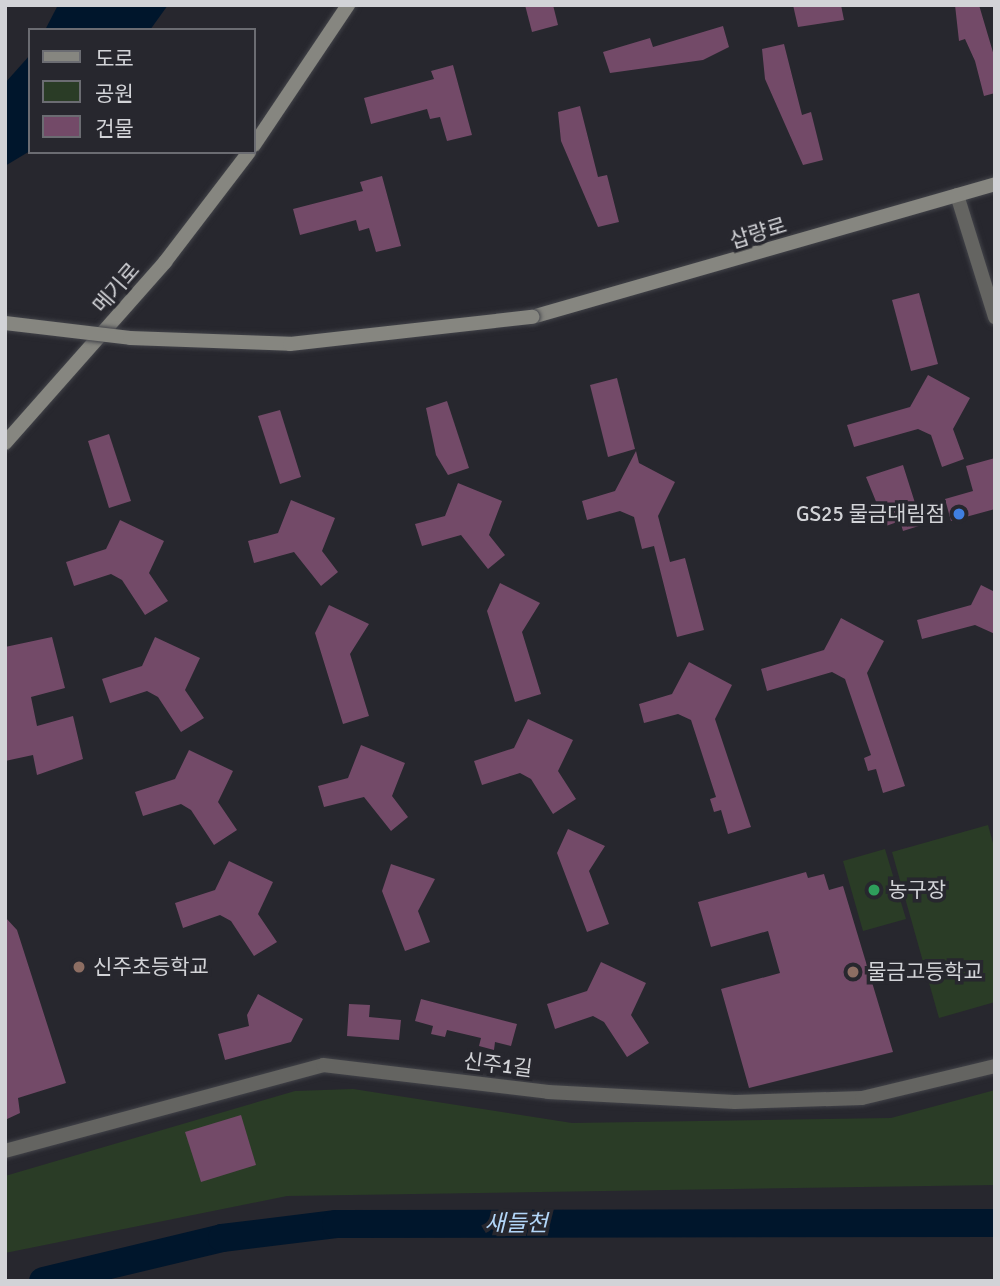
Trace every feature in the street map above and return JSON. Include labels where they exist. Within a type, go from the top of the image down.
[{"type":"street","points":[[256,142],[348,5]]},
{"type":"street","name":"메기로","points":[[5,443],[165,262],[247,154]]},
{"type":"street","name":"삽량로","points":[[5,323],[130,338],[290,344],[532,317],[995,184]]},
{"type":"street","points":[[957,195],[995,317]]},
{"type":"street","name":"신주1길","points":[[5,1151],[323,1065],[548,1092],[735,1102],[862,1098],[995,1066]]},
{"type":"green space","points":[[988,825],[995,850],[995,1002],[939,1018],[892,852]]},
{"type":"green space","name":"농구장","points":[[885,849],[906,919],[863,931],[843,861]]},
{"type":"green space","points":[[353,1089],[572,1123],[891,1118],[995,1090],[995,1185],[287,1196],[5,1253],[5,1176],[295,1091]]},
{"type":"water","points":[[58,5],[168,5],[151,28],[46,28]]},
{"type":"water","points":[[28,57],[28,152],[5,166],[5,83]]},
{"type":"building","points":[[525,5],[553,5],[558,25],[532,32]]},
{"type":"building","points":[[793,5],[841,5],[844,20],[798,27]]},
{"type":"building","points":[[955,5],[979,5],[995,59],[995,93],[984,96],[975,61],[965,39],[959,41]]},
{"type":"building","points":[[723,26],[729,47],[703,60],[610,73],[603,52],[650,38],[653,47]]},
{"type":"building","points":[[784,44],[802,115],[811,112],[823,160],[803,165],[765,79],[762,49]]},
{"type":"building","points":[[453,65],[472,135],[447,141],[440,117],[430,119],[427,109],[371,124],[364,98],[434,79],[431,71]]},
{"type":"building","points":[[580,106],[598,177],[607,175],[619,222],[598,227],[561,141],[558,112]]},
{"type":"building","points":[[382,176],[401,246],[376,252],[369,228],[359,231],[356,220],[300,235],[293,209],[363,191],[360,182]]},
{"type":"building","points":[[919,293],[938,364],[911,371],[892,300]]},
{"type":"building","points":[[928,375],[970,398],[953,429],[964,459],[942,467],[931,435],[918,429],[854,447],[847,425],[910,407]]},
{"type":"building","points":[[617,378],[635,449],[608,457],[590,385]]},
{"type":"building","points":[[447,401],[469,468],[448,475],[436,455],[426,408]]},
{"type":"building","points":[[280,410],[301,477],[280,484],[258,416]]},
{"type":"building","points":[[109,434],[131,501],[109,508],[88,441]]},
{"type":"building","points":[[636,451],[639,463],[675,482],[658,516],[670,562],[685,558],[704,630],[677,637],[654,546],[642,549],[634,517],[620,511],[587,520],[582,501],[615,491]]},
{"type":"building","points":[[995,458],[995,509],[951,521],[945,499],[973,491],[966,466]]},
{"type":"building","points":[[903,465],[922,525],[903,531],[900,521],[886,526],[866,477]]},
{"type":"building","points":[[458,483],[502,501],[489,535],[505,555],[488,569],[461,535],[422,546],[415,524],[445,516]]},
{"type":"building","points":[[291,500],[335,518],[322,551],[338,572],[321,586],[294,552],[254,563],[248,541],[278,533]]},
{"type":"building","points":[[120,520],[164,541],[149,573],[168,601],[145,615],[122,580],[111,574],[74,586],[66,562],[106,549]]},
{"type":"building","points":[[500,583],[540,603],[522,632],[541,694],[515,702],[487,611]]},
{"type":"building","points":[[981,585],[995,592],[995,634],[975,625],[922,639],[917,620],[971,605]]},
{"type":"building","points":[[329,605],[369,624],[350,654],[369,716],[343,724],[315,633]]},
{"type":"building","points":[[841,618],[884,641],[867,673],[905,786],[883,793],[876,769],[868,771],[864,758],[871,755],[845,679],[832,672],[767,691],[761,669],[824,650]]},
{"type":"building","points":[[52,637],[65,688],[31,697],[37,726],[73,716],[83,759],[37,775],[33,755],[5,761],[5,647]]},
{"type":"building","points":[[155,637],[200,658],[185,690],[204,718],[181,732],[158,697],[147,691],[110,703],[102,679],[142,666]]},
{"type":"building","points":[[689,662],[732,685],[715,719],[751,827],[728,834],[721,810],[714,812],[710,799],[716,797],[691,720],[678,714],[644,723],[639,704],[672,694]]},
{"type":"building","points":[[528,719],[573,740],[558,771],[576,799],[553,814],[531,779],[520,773],[482,785],[474,761],[514,748]]},
{"type":"building","points":[[361,745],[405,763],[392,796],[408,817],[391,831],[364,797],[324,807],[318,786],[348,778]]},
{"type":"building","points":[[189,750],[233,771],[218,802],[237,830],[214,845],[191,810],[181,804],[143,816],[135,792],[175,779]]},
{"type":"building","points":[[568,829],[605,846],[589,871],[609,924],[587,932],[557,853]]},
{"type":"building","points":[[229,861],[273,882],[258,914],[277,942],[254,956],[231,921],[220,915],[183,928],[175,903],[215,890]]},
{"type":"building","points":[[391,864],[435,879],[418,911],[430,942],[405,951],[382,891]]},
{"type":"building","points":[[806,872],[808,878],[824,874],[829,890],[843,886],[893,1052],[749,1088],[721,989],[780,973],[768,931],[711,947],[698,902]]},
{"type":"building","points":[[5,917],[17,930],[66,1083],[18,1098],[20,1113],[5,1120]]},
{"type":"building","points":[[601,962],[646,983],[631,1015],[649,1043],[627,1057],[604,1022],[593,1016],[555,1029],[547,1004],[587,991]]},
{"type":"building","points":[[258,994],[303,1019],[291,1042],[225,1060],[218,1034],[249,1026],[247,1015]]},
{"type":"building","points":[[421,999],[517,1024],[511,1046],[495,1042],[494,1050],[479,1046],[481,1038],[447,1030],[445,1037],[431,1034],[433,1026],[415,1021]]},
{"type":"building","points":[[349,1004],[370,1005],[369,1017],[401,1020],[399,1040],[347,1036]]},
{"type":"building","points":[[241,1115],[256,1165],[201,1182],[185,1132]]},
{"type":"waterway","name":"새들천","points":[[43,1281],[222,1238],[336,1224],[995,1223]]},
{"type":"place","name":"GS25 물금대림점","points":[[959,514]]},
{"type":"place","name":"농구장","points":[[874,890]]},
{"type":"place","name":"신주초등학교","points":[[79,967]]},
{"type":"place","name":"물금고등학교","points":[[853,972]]}]
